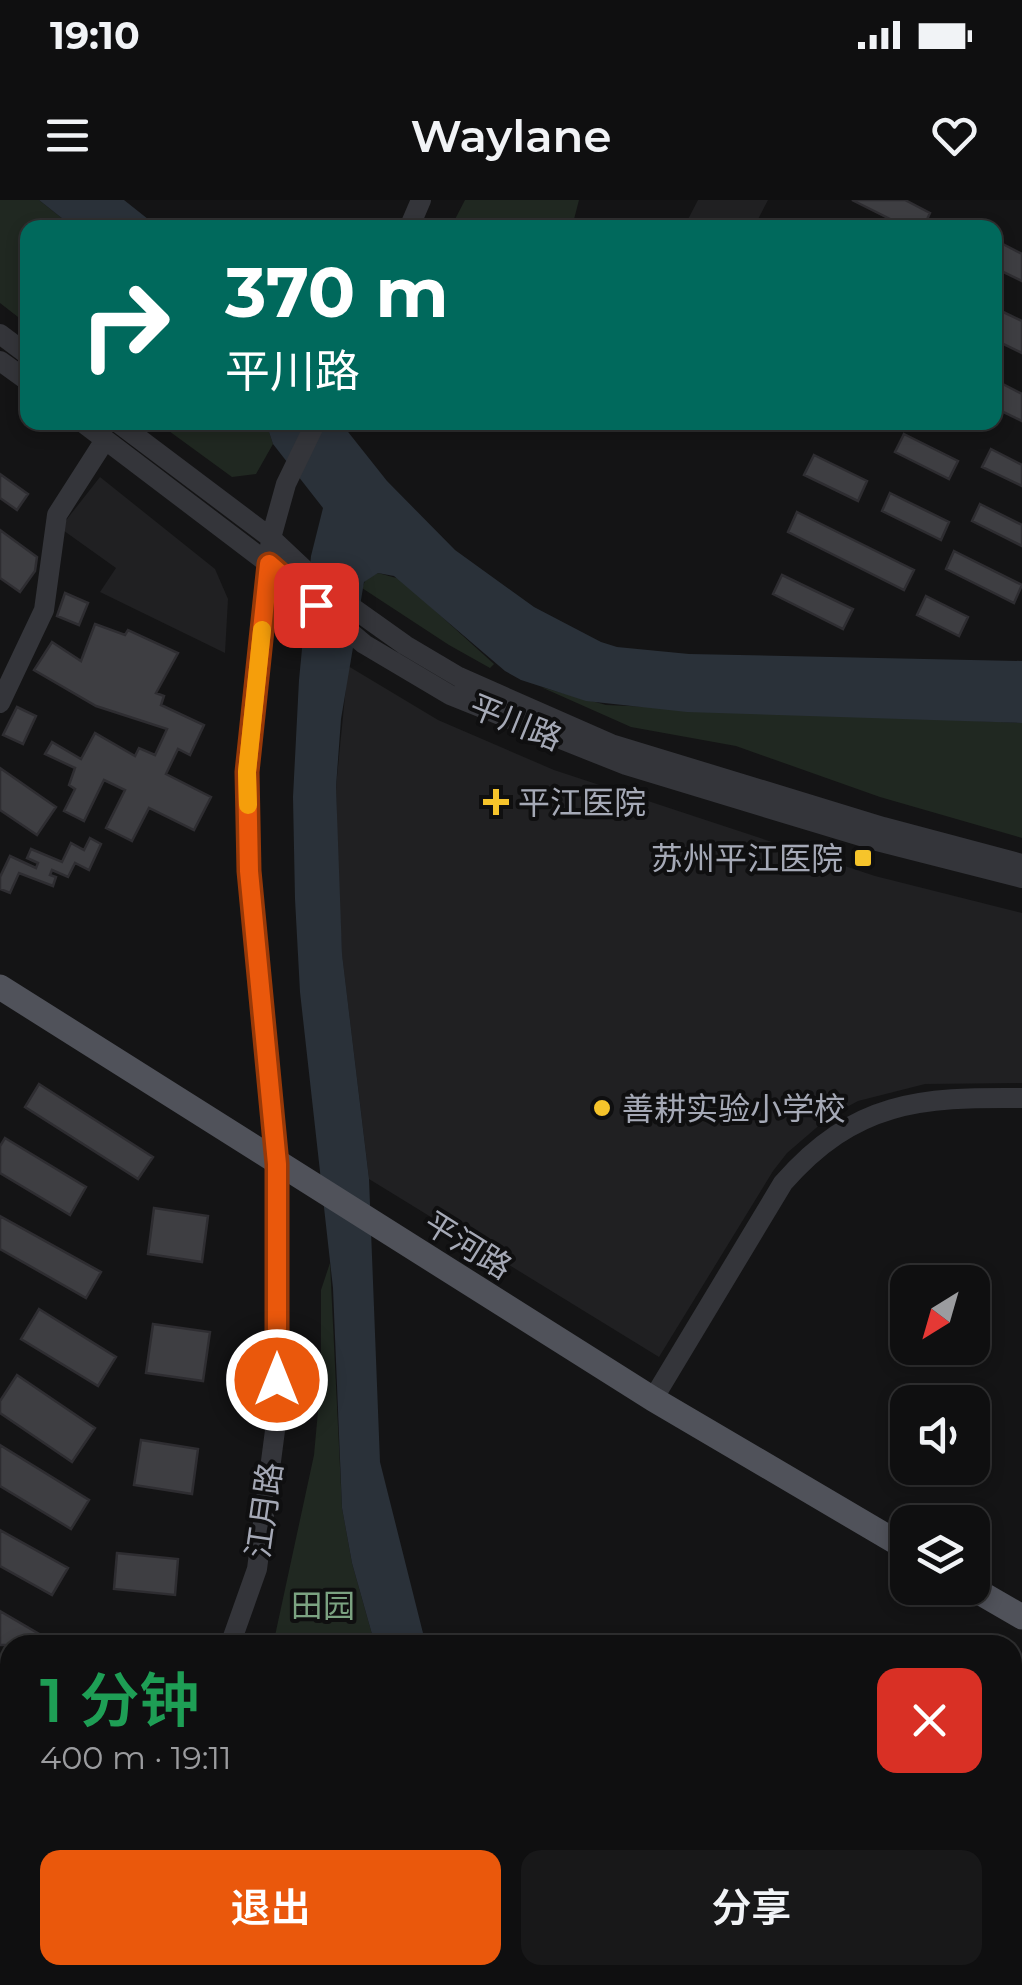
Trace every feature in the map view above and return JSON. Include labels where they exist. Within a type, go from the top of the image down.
[{"type":"main road","name":"平河路","points":[[0,987],[653,1400],[890,1538]]},
{"type":"main road","points":[[990,1598],[1022,1617]]},
{"type":"street","name":"江月路","points":[[234,1635],[257,1570],[277,1416],[277,1164],[249,871],[247,772],[271,538],[286,484],[312,430]]},
{"type":"street","name":"平川路","points":[[111,431],[271,538],[322,586],[374,624],[459,677],[611,744],[883,827],[1022,864]]},
{"type":"street","name":"平川路","points":[[111,431],[364,644],[468,704],[616,762],[877,841],[1022,878]]},
{"type":"street","points":[[0,703],[44,610],[57,515],[111,431]]},
{"type":"street","points":[[653,1400],[783,1182],[809,1153],[852,1125],[899,1104],[950,1097],[1022,1098]]},
{"type":"shaded area","points":[[39,200],[124,200],[149,220],[64,220]]},
{"type":"shaded area","points":[[698,200],[768,200],[758,220],[688,220]]},
{"type":"shaded area","points":[[268,430],[347,430],[387,481],[455,550],[534,607],[617,647],[689,654],[1022,661],[1022,723],[687,712],[586,701],[505,671],[394,576],[378,573],[364,582],[341,719],[336,787],[342,954],[369,1179],[380,1462],[423,1635],[372,1635],[342,1508],[333,1288],[300,992],[293,797],[311,556],[323,508],[273,444]]},
{"type":"shaded area","points":[[100,477],[215,569],[228,599],[225,653],[100,592],[116,568],[60,528]]},
{"type":"shaded area","name":"善耕实验小学校","points":[[348,666],[438,720],[554,770],[875,876],[1022,913],[1022,1083],[925,1084],[858,1101],[830,1116],[787,1153],[773,1171],[659,1357],[369,1179],[342,955],[337,859],[336,787]]},
{"type":"green space","points":[[0,200],[39,200],[64,220],[20,220],[20,319],[0,303]]},
{"type":"green space","points":[[465,200],[579,200],[574,220],[455,220]]},
{"type":"green space","points":[[168,430],[268,430],[273,444],[256,474],[232,477]]},
{"type":"green space","points":[[378,573],[400,579],[494,664],[490,668],[449,645],[362,588],[366,579]]},
{"type":"green space","points":[[541,687],[606,705],[1022,723],[1022,838],[880,797],[736,746],[631,727]]},
{"type":"green space","name":"田园","points":[[330,1263],[342,1508],[372,1635],[275,1635],[314,1455],[321,1378],[321,1290]]},
{"type":"building","points":[[852,200],[905,200],[930,213],[927,220],[892,220]]},
{"type":"building","points":[[1002,244],[1022,254],[1022,281],[1002,271]]},
{"type":"building","points":[[1002,311],[1022,321],[1022,353],[1002,343]]},
{"type":"building","points":[[1002,384],[1022,394],[1022,421],[1002,411]]},
{"type":"building","points":[[904,434],[958,461],[949,479],[895,452]]},
{"type":"building","points":[[991,449],[1022,465],[1022,486],[982,467]]},
{"type":"building","points":[[814,455],[867,481],[858,501],[804,475]]},
{"type":"building","points":[[0,474],[28,494],[17,510],[0,498]]},
{"type":"building","points":[[890,493],[949,522],[941,540],[882,511]]},
{"type":"building","points":[[980,504],[1022,525],[1022,546],[972,521]]},
{"type":"building","points":[[797,512],[914,570],[904,590],[788,532]]},
{"type":"building","points":[[0,530],[37,557],[35,571],[20,592],[0,578]]},
{"type":"building","points":[[954,551],[1022,585],[1014,603],[946,569]]},
{"type":"building","points":[[782,575],[853,609],[843,629],[773,594]]},
{"type":"building","points":[[65,593],[88,603],[79,625],[57,616]]},
{"type":"building","points":[[926,596],[968,617],[959,636],[917,615]]},
{"type":"building","points":[[95,624],[125,635],[128,630],[178,653],[156,693],[164,696],[161,705],[204,725],[190,755],[178,749],[166,774],[211,797],[194,830],[149,808],[132,841],[106,828],[125,790],[104,780],[84,821],[64,811],[75,789],[69,785],[75,768],[45,754],[52,742],[81,759],[95,733],[135,756],[139,748],[155,755],[167,729],[96,706],[34,670],[52,642],[81,661]]},
{"type":"building","points":[[17,707],[36,716],[23,744],[3,735]]},
{"type":"building","points":[[0,768],[56,807],[37,835],[0,810]]},
{"type":"building","points":[[90,838],[101,844],[89,870],[75,863],[68,877],[52,870],[50,875],[56,877],[53,886],[19,873],[10,893],[0,889],[0,877],[10,856],[36,868],[38,863],[27,858],[31,849],[62,862],[71,843],[84,850]]},
{"type":"building","points":[[39,1084],[153,1157],[138,1179],[25,1107]]},
{"type":"building","points":[[5,1138],[86,1187],[70,1215],[0,1173],[0,1146]]},
{"type":"building","points":[[154,1208],[208,1216],[202,1262],[148,1254]]},
{"type":"building","points":[[0,1216],[101,1272],[86,1298],[0,1249]]},
{"type":"building","points":[[39,1309],[116,1357],[98,1386],[21,1339]]},
{"type":"building","points":[[153,1324],[210,1332],[203,1381],[146,1373]]},
{"type":"building","points":[[17,1375],[95,1428],[72,1462],[0,1413],[0,1401]]},
{"type":"building","points":[[141,1440],[198,1449],[192,1494],[134,1485]]},
{"type":"building","points":[[0,1445],[89,1500],[71,1529],[0,1486]]},
{"type":"building","points":[[0,1530],[68,1568],[52,1595],[0,1566]]},
{"type":"building","points":[[117,1553],[178,1559],[175,1595],[114,1589]]},
{"type":"building","points":[[0,1611],[41,1635],[0,1635]]},
{"type":"slow traffic","points":[[248,805],[247,772],[262,630]]},
{"type":"place","name":"平江医院","points":[[496,802]]},
{"type":"place","name":"苏州平江医院","points":[[863,858]]},
{"type":"place","name":"善耕实验小学校","points":[[602,1108]]},
{"type":"route","points":[[277,1380],[277,1164],[249,871],[247,772],[269,564],[316,605]]}]
